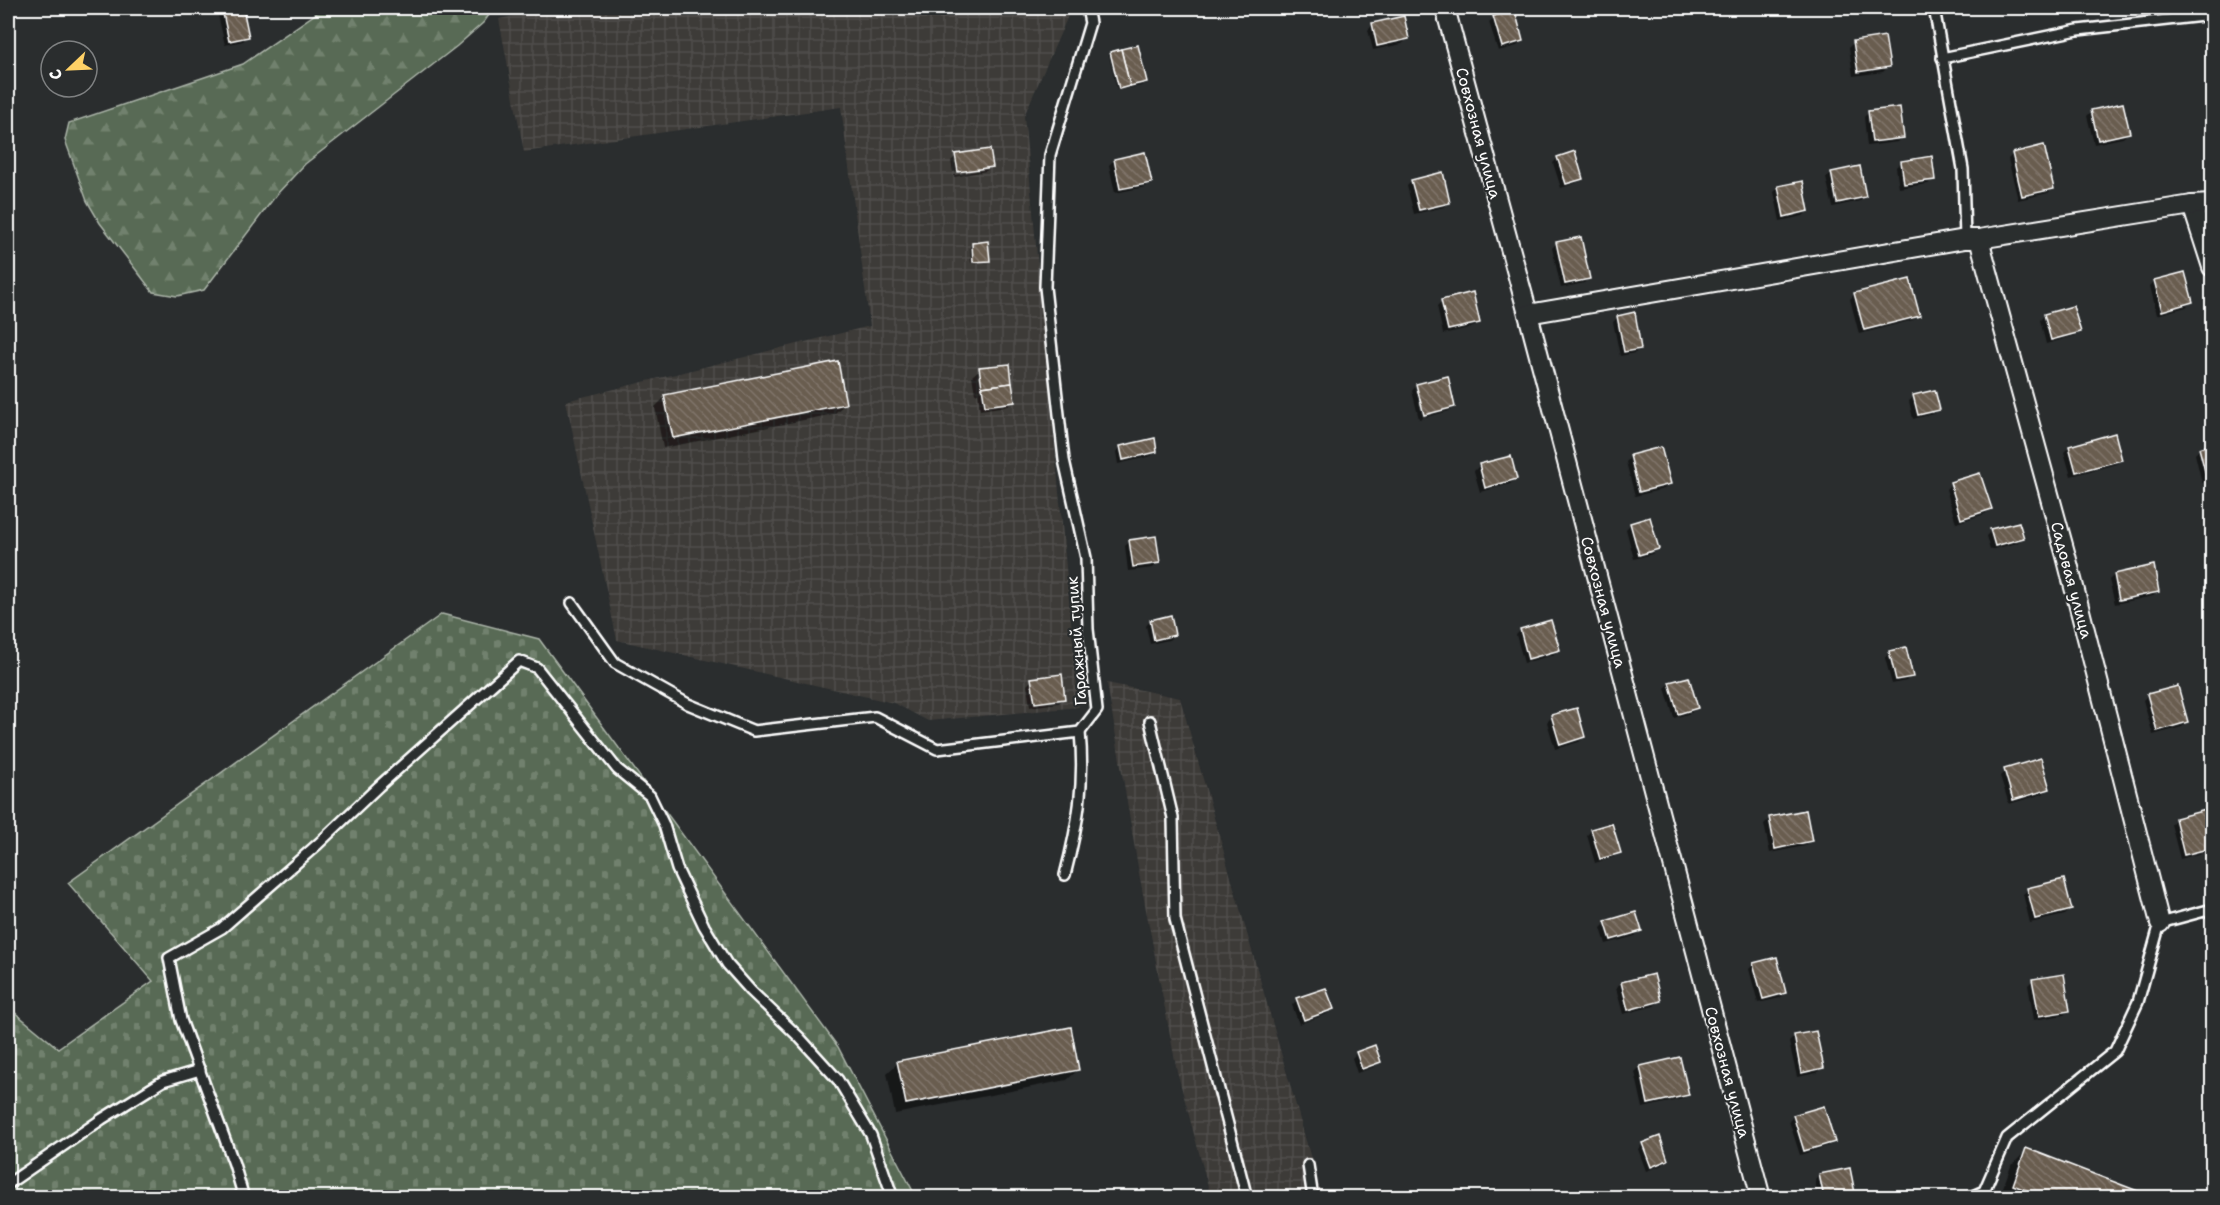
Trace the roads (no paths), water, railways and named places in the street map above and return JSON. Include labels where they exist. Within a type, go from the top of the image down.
[{"type":"street","name":"Совхозная улица","points":[[1445,8],[1761,1197]]},
{"type":"street","points":[[1528,314],[1972,239],[2192,204],[2212,204]]},
{"type":"street","points":[[2192,204],[2212,267]]},
{"type":"street","name":"Садовая улица","points":[[1972,239],[2066,556],[2160,923]]},
{"type":"lane","name":"Гаражный тупик","points":[[1080,732],[1097,710],[1088,629],[1086,558],[1064,460],[1045,287],[1050,155],[1090,23],[1087,8]]},
{"type":"lane","points":[[1934,8],[1963,169],[1972,239]]},
{"type":"lane","points":[[1942,58],[2078,30],[2212,15]]},
{"type":"lane","points":[[572,603],[615,663],[688,704],[754,731],[875,717],[937,750],[1080,732],[1083,764],[1078,825],[1065,875]]},
{"type":"lane","points":[[244,1197],[181,1020],[169,958],[222,928],[519,661],[537,668],[617,769],[650,796],[664,825],[677,869],[704,926],[727,964],[751,992],[799,1037],[838,1080],[872,1135],[893,1197]]},
{"type":"lane","points":[[1150,721],[1173,818],[1175,919],[1247,1197]]},
{"type":"lane","points":[[1984,1191],[2007,1138],[2115,1051],[2138,1002],[2160,923],[2212,909]]},
{"type":"lane","points":[[8,1184],[102,1119],[163,1081],[200,1070]]},
{"type":"lane","points":[[1308,1165],[1313,1197]]},
{"type":"lane","points":[[1968,1197],[1984,1191],[1997,1197]]}]
